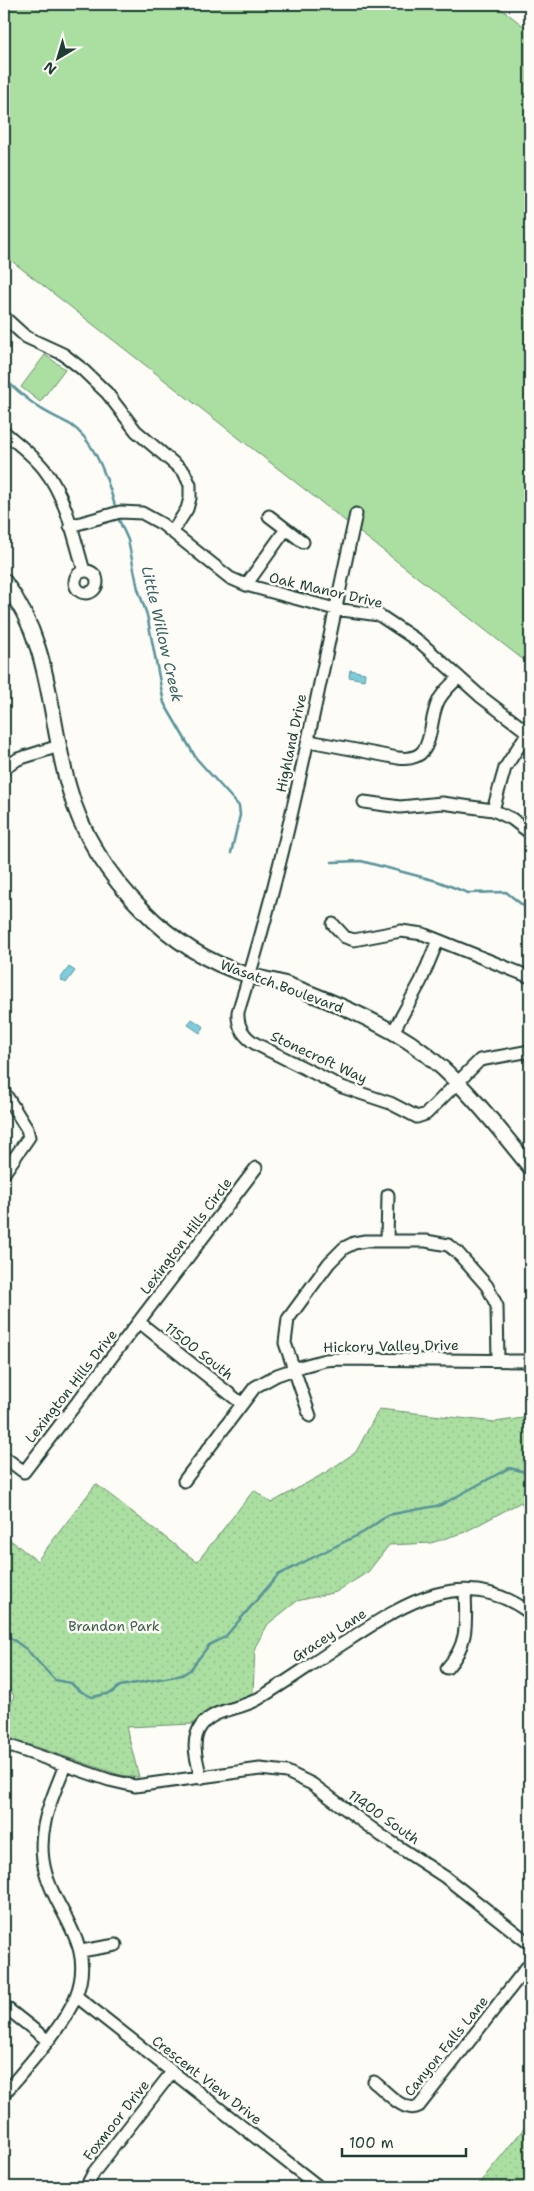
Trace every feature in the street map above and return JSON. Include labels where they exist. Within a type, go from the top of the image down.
[{"type":"main road","name":"Wasatch Boulevard","points":[[4,581],[22,608],[40,649],[59,746],[69,790],[76,808],[98,854],[118,883],[141,909],[174,937],[208,958],[250,976],[299,990],[393,1032],[425,1054],[457,1081],[530,1167]]},
{"type":"street","points":[[4,317],[26,337],[63,354],[82,368],[107,393],[136,430],[184,472],[190,485],[190,498],[187,509],[173,532]]},
{"type":"street","points":[[4,432],[33,456],[45,470],[59,495],[84,571]]},
{"type":"street","name":"Oak Manor Drive","points":[[70,526],[131,511],[152,518],[173,532],[230,578],[246,586],[335,609],[379,615],[421,643],[458,677],[529,733]]},
{"type":"street","name":"Highland Drive","points":[[250,976],[268,914],[308,741],[356,514]]},
{"type":"street","points":[[269,516],[303,542]]},
{"type":"street","points":[[246,586],[286,529]]},
{"type":"street","points":[[308,741],[412,759],[420,755],[427,744],[438,701],[458,677]]},
{"type":"street","points":[[493,810],[505,768],[529,733]]},
{"type":"street","points":[[4,769],[18,759],[59,746]]},
{"type":"street","points":[[364,802],[400,807],[442,803],[493,810],[512,819],[530,833]]},
{"type":"street","points":[[333,924],[345,937],[354,940],[411,931],[530,977]]},
{"type":"street","points":[[393,1032],[421,981],[438,940]]},
{"type":"street","name":"Stonecroft Way","points":[[250,976],[238,1020],[244,1034],[256,1044],[342,1088],[390,1103],[414,1117],[426,1114],[457,1081]]},
{"type":"street","points":[[457,1081],[476,1063],[485,1058],[530,1051]]},
{"type":"street","points":[[4,1092],[27,1129],[29,1137],[4,1173]]},
{"type":"street","name":"Lexington Hills Circle","points":[[139,1322],[256,1168]]},
{"type":"street","points":[[387,1240],[388,1195]]},
{"type":"street","points":[[310,1416],[293,1370],[285,1331],[294,1307],[329,1262],[344,1248],[365,1241],[437,1242],[448,1246],[466,1260],[487,1286],[497,1306],[498,1360]]},
{"type":"street","name":"11500 South","points":[[139,1322],[241,1403]]},
{"type":"street","name":"Lexington Hills Drive","points":[[4,1456],[24,1472],[139,1322]]},
{"type":"street","name":"Hickory Valley Drive","points":[[184,1481],[241,1403],[255,1387],[264,1381],[293,1370],[325,1360],[338,1359],[530,1361]]},
{"type":"street","points":[[447,1668],[463,1646],[466,1627],[465,1591]]},
{"type":"street","name":"Gracey Lane","points":[[201,1778],[195,1742],[197,1733],[209,1717],[252,1702],[407,1603],[441,1593],[479,1591],[506,1597],[530,1613]]},
{"type":"street","name":"11400 South","points":[[4,1744],[109,1780],[135,1786],[274,1769],[300,1777],[382,1836],[445,1877],[530,1944]]},
{"type":"street","points":[[4,2094],[68,2012],[80,1982],[81,1951],[76,1935],[48,1882],[43,1861],[42,1840],[44,1820],[64,1765]]},
{"type":"street","points":[[81,1951],[116,1945]]},
{"type":"street","name":"Canyon Falls Lane","points":[[374,2082],[406,2107],[411,2109],[419,2106],[530,1963]]},
{"type":"street","name":"Crescent View Drive","points":[[76,1996],[319,2187]]},
{"type":"street","points":[[4,2006],[47,2040]]},
{"type":"street","name":"Foxmoor Drive","points":[[86,2187],[94,2172],[172,2072]]},
{"type":"green space","points":[[4,4],[495,4],[530,31],[530,665],[4,255]]},
{"type":"green space","points":[[45,355],[65,369],[40,402],[21,387]]},
{"type":"green space","name":"Brandon Park","points":[[379,1409],[495,1422],[530,1417],[530,1518],[521,1502],[465,1532],[431,1543],[389,1545],[368,1572],[336,1592],[297,1601],[268,1624],[255,1647],[253,1693],[208,1710],[193,1724],[126,1727],[139,1777],[120,1775],[4,1736],[4,1719],[14,1696],[4,1681],[4,1535],[37,1561],[96,1484],[197,1562],[254,1490],[271,1503],[325,1473],[356,1452]]},
{"type":"green space","points":[[530,2121],[530,2187],[476,2187]]},
{"type":"water","points":[[350,670],[365,673],[364,680],[349,677]]},
{"type":"water","points":[[69,967],[75,971],[66,983],[60,979]]},
{"type":"water","points":[[192,1019],[204,1027],[200,1033],[188,1025]]},
{"type":"waterway","name":"Little Willow Creek","points":[[4,379],[38,407],[71,425],[87,441],[94,451],[109,485],[115,506]]},
{"type":"waterway","name":"Little Willow Creek","points":[[119,520],[128,540],[138,589],[147,615],[164,703],[196,758],[239,806],[240,815],[231,853]]},
{"type":"waterway","name":"Little Willow Creek","points":[[332,862],[361,861],[437,881],[468,893],[506,892],[530,911]]},
{"type":"waterway","points":[[4,1633],[26,1649],[55,1680],[71,1683],[78,1690],[92,1697],[111,1693],[120,1686],[182,1675],[190,1670],[209,1645],[225,1637],[278,1575],[364,1532],[388,1515],[441,1505],[509,1468],[530,1473]]}]
